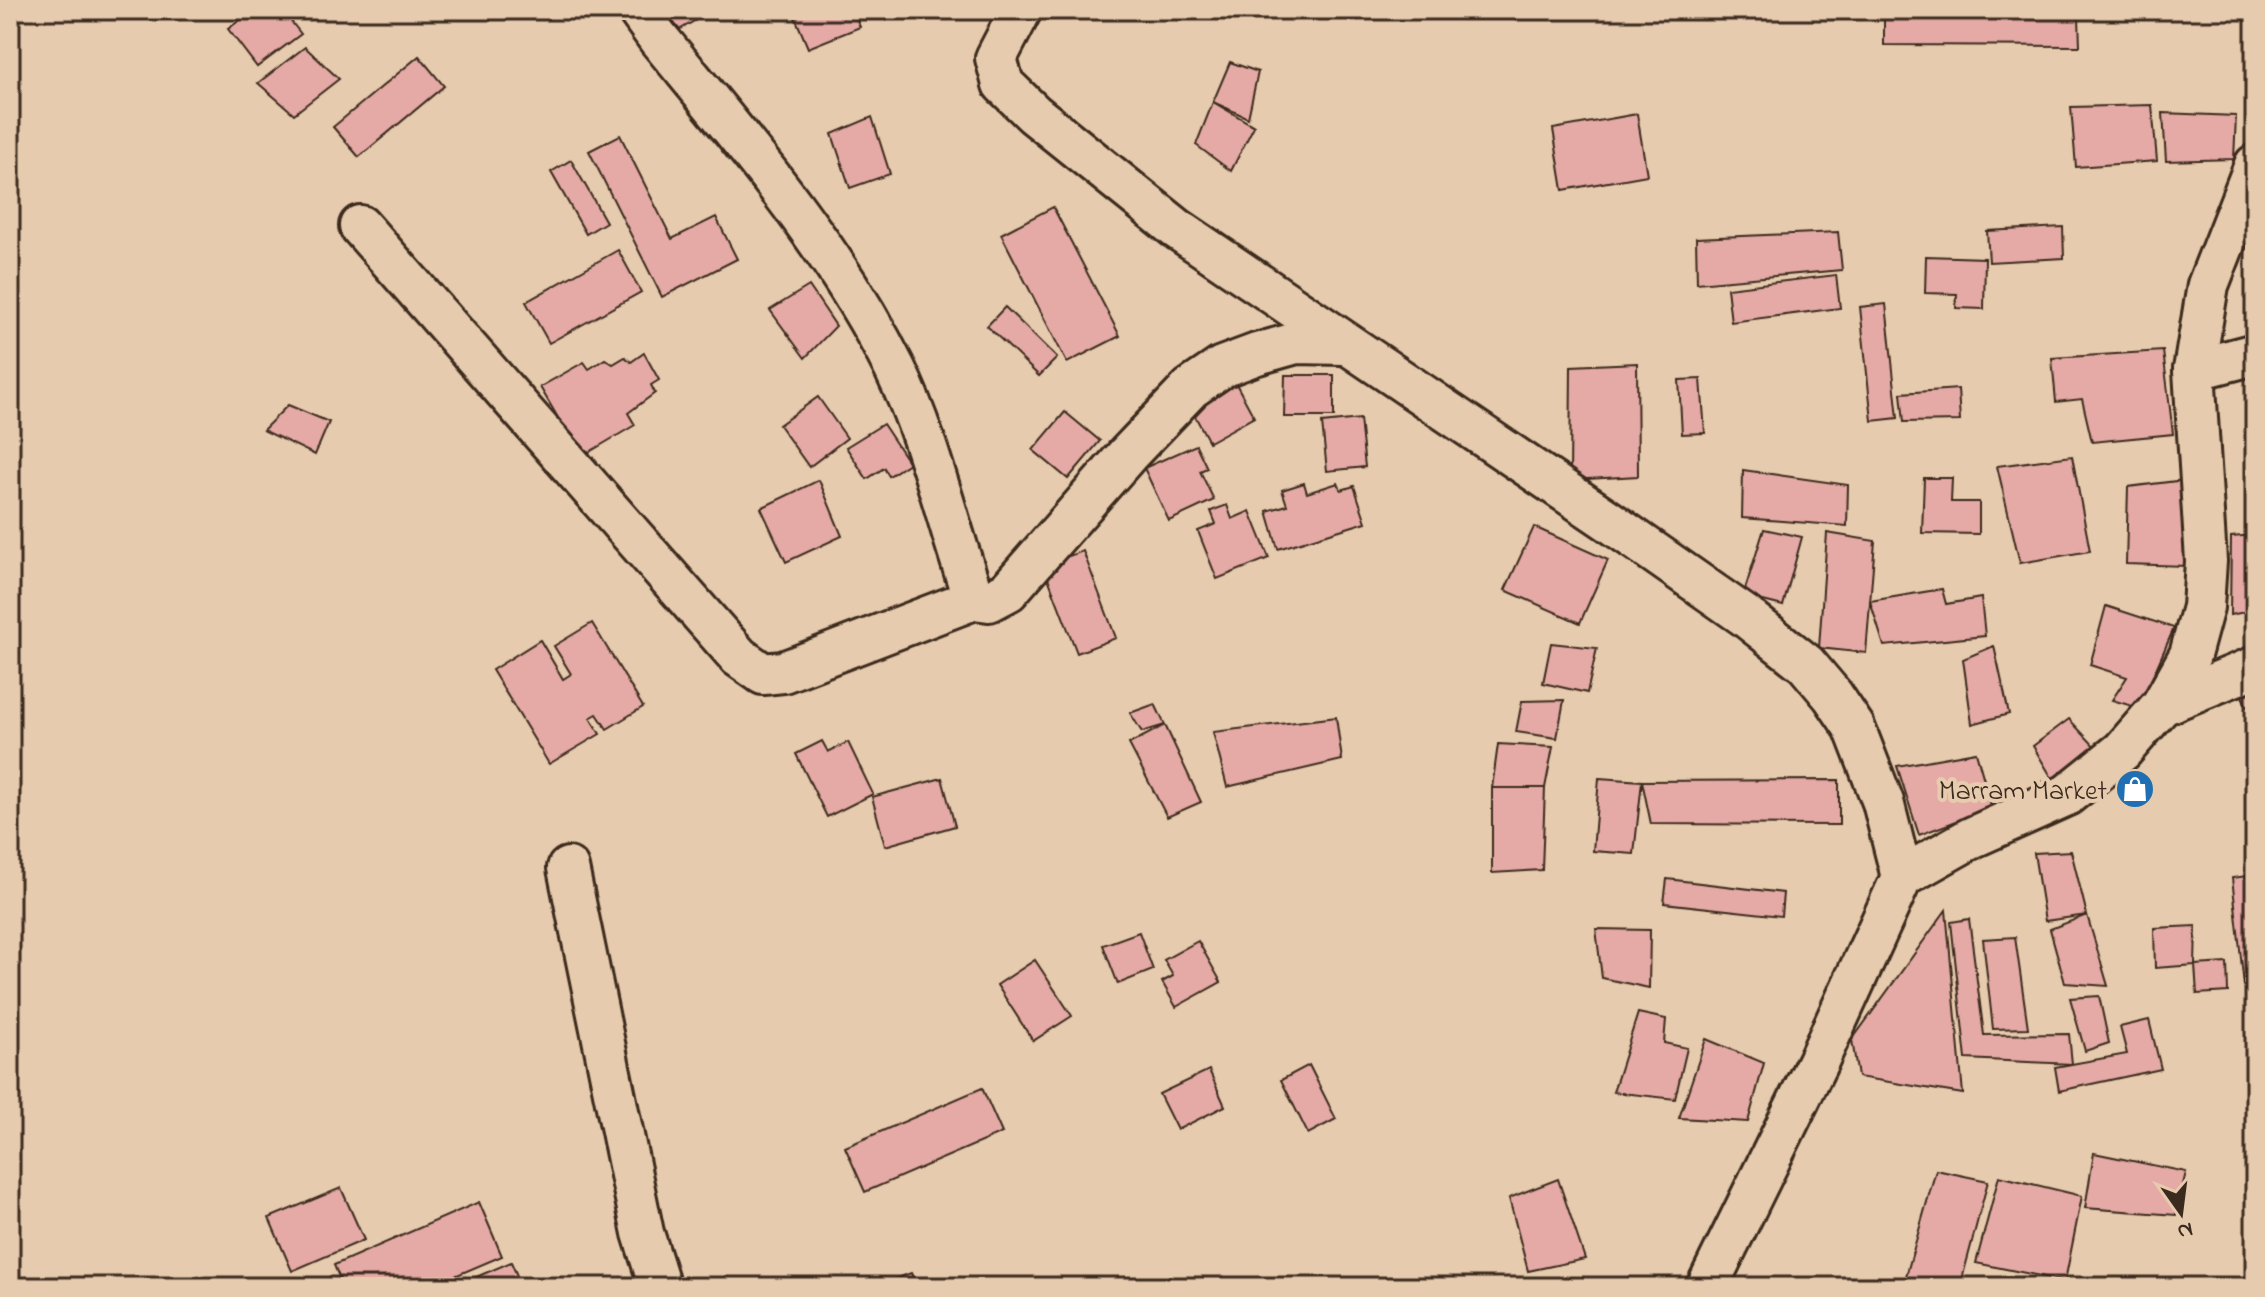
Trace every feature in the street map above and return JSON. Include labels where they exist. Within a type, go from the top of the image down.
[{"type":"street","points":[[638,10],[795,206],[875,332],[896,371],[914,416],[974,599]]},
{"type":"street","points":[[1021,10],[996,58],[1003,84],[1034,114],[1176,228],[1343,344],[1609,521],[1745,616],[1806,664],[1854,727],[1883,802],[1902,877]]},
{"type":"street","points":[[1707,1287],[1818,1061],[1902,877],[1971,838],[2067,795],[2122,751],[2162,705],[2190,655],[2203,607],[2206,561],[2194,370],[2208,285],[2255,165]]},
{"type":"street","points":[[360,226],[729,645],[763,674],[783,672],[974,599],[989,601],[1003,595],[1191,388],[1222,367],[1296,343],[1343,344]]},
{"type":"street","points":[[2194,370],[2255,354]]},
{"type":"street","points":[[2162,705],[2255,667]]},
{"type":"street","points":[[568,868],[643,1233],[660,1287]]},
{"type":"building","points":[[253,10],[282,10],[301,34],[257,67],[228,29]]},
{"type":"building","points":[[658,10],[713,10],[674,33]]},
{"type":"building","points":[[792,10],[853,10],[860,27],[808,48]]},
{"type":"building","points":[[1884,15],[2079,17],[2080,46],[1884,45]]},
{"type":"building","points":[[305,47],[339,79],[294,114],[258,83]]},
{"type":"building","points":[[419,56],[444,86],[359,157],[333,127]]},
{"type":"building","points":[[1230,62],[1258,72],[1248,118],[1213,102]]},
{"type":"building","points":[[1213,102],[1254,126],[1231,171],[1196,145]]},
{"type":"building","points":[[2152,105],[2157,161],[2076,167],[2071,107]]},
{"type":"building","points":[[2163,113],[2236,116],[2234,159],[2166,161]]},
{"type":"building","points":[[1637,114],[1647,175],[1563,190],[1553,129]]},
{"type":"building","points":[[872,117],[890,174],[850,188],[832,134]]},
{"type":"building","points":[[620,135],[672,239],[716,217],[737,259],[662,297],[589,151]]},
{"type":"building","points":[[571,160],[606,222],[586,234],[551,172]]},
{"type":"building","points":[[1053,207],[1120,336],[1067,363],[1001,234]]},
{"type":"building","points":[[2063,227],[2064,258],[1989,262],[1987,231]]},
{"type":"building","points":[[1838,232],[1842,270],[1697,283],[1696,238]]},
{"type":"building","points":[[618,250],[641,292],[549,343],[526,302]]},
{"type":"building","points":[[1926,256],[1985,258],[1984,309],[1956,308],[1957,294],[1925,293]]},
{"type":"building","points":[[1836,275],[1840,308],[1731,322],[1727,288]]},
{"type":"building","points":[[809,286],[836,326],[805,358],[770,310]]},
{"type":"building","points":[[1886,304],[1898,418],[1872,421],[1860,307]]},
{"type":"building","points":[[1005,307],[1057,358],[1039,376],[987,326]]},
{"type":"building","points":[[2163,351],[2173,434],[2092,442],[2082,399],[2056,402],[2052,358]]},
{"type":"building","points":[[644,353],[659,380],[651,385],[655,393],[628,413],[635,425],[581,457],[540,387],[584,362],[589,369],[605,359],[613,364],[625,357],[631,362]]},
{"type":"building","points":[[1637,363],[1638,476],[1570,480],[1571,366]]},
{"type":"building","points":[[1285,375],[1334,375],[1334,417],[1284,417]]},
{"type":"building","points":[[1701,379],[1705,433],[1682,434],[1679,380]]},
{"type":"building","points":[[1234,380],[1254,417],[1209,442],[1189,405]]},
{"type":"building","points":[[1958,389],[1960,421],[1904,422],[1901,393]]},
{"type":"building","points":[[818,397],[847,438],[809,467],[779,425]]},
{"type":"building","points":[[288,405],[329,422],[315,455],[263,430]]},
{"type":"building","points":[[1065,412],[1100,441],[1068,479],[1033,450]]},
{"type":"building","points":[[1360,419],[1365,467],[1327,471],[1322,423]]},
{"type":"building","points":[[883,424],[909,463],[889,476],[884,468],[867,479],[846,447]]},
{"type":"building","points":[[1196,445],[1207,468],[1200,471],[1214,500],[1169,521],[1144,468]]},
{"type":"building","points":[[2072,456],[2090,551],[2020,563],[1997,466]]},
{"type":"building","points":[[1743,470],[1848,485],[1847,526],[1742,518]]},
{"type":"building","points":[[1924,478],[1952,478],[1951,502],[1979,502],[1979,534],[1922,533]]},
{"type":"building","points":[[2193,479],[2186,566],[2126,564],[2128,487]]},
{"type":"building","points":[[819,480],[842,536],[786,562],[761,508]]},
{"type":"building","points":[[1304,483],[1307,493],[1338,483],[1341,490],[1354,486],[1366,522],[1278,549],[1267,511],[1287,505],[1282,490]]},
{"type":"building","points":[[1227,505],[1232,519],[1250,511],[1269,558],[1217,579],[1198,531],[1216,524],[1211,511]]},
{"type":"building","points":[[1534,527],[1608,560],[1580,623],[1505,590]]},
{"type":"building","points":[[1764,529],[1802,537],[1783,606],[1743,596]]},
{"type":"building","points":[[1827,533],[1875,541],[1866,653],[1819,648]]},
{"type":"building","points":[[2255,535],[2255,610],[2230,615],[2231,537]]},
{"type":"building","points":[[1083,551],[1116,638],[1077,653],[1043,565]]},
{"type":"building","points":[[1942,589],[1946,604],[1981,598],[1985,636],[1884,646],[1870,601]]},
{"type":"building","points":[[2106,606],[2174,628],[2139,708],[2112,700],[2127,677],[2090,665]]},
{"type":"building","points":[[592,623],[643,707],[607,729],[597,714],[590,718],[600,734],[549,764],[492,670],[540,640],[563,679],[571,674],[554,646]]},
{"type":"building","points":[[1551,643],[1597,648],[1587,693],[1543,683]]},
{"type":"building","points":[[1994,646],[2009,714],[1972,724],[1963,659]]},
{"type":"building","points":[[2255,684],[2255,723],[2240,692]]},
{"type":"building","points":[[1564,700],[1557,738],[1516,732],[1522,701]]},
{"type":"building","points":[[1155,704],[1165,725],[1142,732],[1130,713]]},
{"type":"building","points":[[1336,717],[1342,760],[1227,787],[1213,732]]},
{"type":"building","points":[[2069,719],[2100,752],[2055,783],[2033,746]]},
{"type":"building","points":[[1165,725],[1201,802],[1167,817],[1129,744]]},
{"type":"building","points":[[822,741],[828,752],[848,742],[873,794],[827,817],[796,754]]},
{"type":"building","points":[[1498,744],[1553,747],[1545,788],[1492,788]]},
{"type":"building","points":[[1976,752],[1992,808],[1919,835],[1897,766]]},
{"type":"building","points":[[942,778],[955,826],[885,846],[872,797]]},
{"type":"building","points":[[1599,778],[1642,781],[1634,854],[1593,851]]},
{"type":"building","points":[[1839,780],[1839,825],[1651,824],[1642,781]]},
{"type":"building","points":[[1492,788],[1545,788],[1542,870],[1492,873]]},
{"type":"building","points":[[2071,851],[2087,915],[2045,921],[2034,853]]},
{"type":"building","points":[[2255,875],[2255,983],[2244,985],[2232,878]]},
{"type":"building","points":[[1667,879],[1783,893],[1781,916],[1664,903]]},
{"type":"building","points":[[1946,910],[1963,1094],[1858,1077],[1852,1040]]},
{"type":"building","points":[[2087,915],[2108,986],[2065,983],[2050,929]]},
{"type":"building","points":[[1969,919],[1984,1035],[2069,1034],[2072,1064],[1966,1059],[1951,922]]},
{"type":"building","points":[[2196,926],[2195,965],[2155,968],[2154,928]]},
{"type":"building","points":[[1596,929],[1650,930],[1649,988],[1602,978]]},
{"type":"building","points":[[1139,932],[1153,970],[1118,984],[1103,945]]},
{"type":"building","points":[[2015,937],[2028,1028],[1993,1029],[1983,939]]},
{"type":"building","points":[[1198,941],[1221,982],[1176,1007],[1162,982],[1173,976],[1164,960]]},
{"type":"building","points":[[1035,960],[1072,1016],[1033,1041],[997,985]]},
{"type":"building","points":[[2227,963],[2228,992],[2197,994],[2195,965]]},
{"type":"building","points":[[2099,996],[2109,1043],[2085,1051],[2070,998]]},
{"type":"building","points":[[1638,1013],[1666,1019],[1664,1043],[1687,1048],[1675,1099],[1613,1092]]},
{"type":"building","points":[[2149,1020],[2161,1069],[2059,1091],[2055,1067],[2127,1054],[2120,1027]]},
{"type":"building","points":[[1706,1039],[1764,1063],[1748,1122],[1679,1118]]},
{"type":"building","points":[[1309,1065],[1336,1119],[1308,1134],[1281,1080]]},
{"type":"building","points":[[1209,1070],[1225,1106],[1177,1130],[1159,1094]]},
{"type":"building","points":[[982,1088],[1002,1133],[865,1192],[845,1147]]},
{"type":"building","points":[[2094,1153],[2186,1172],[2176,1215],[2085,1208]]},
{"type":"building","points":[[1936,1170],[1988,1181],[1960,1287],[1903,1287]]},
{"type":"building","points":[[1999,1176],[2082,1196],[2065,1281],[1976,1263]]},
{"type":"building","points":[[1558,1179],[1585,1259],[1528,1271],[1509,1198]]},
{"type":"building","points":[[341,1188],[364,1240],[292,1271],[269,1218]]},
{"type":"building","points":[[479,1202],[502,1256],[429,1287],[343,1287],[334,1265]]},
{"type":"building","points":[[511,1262],[522,1287],[453,1287]]},
{"type":"building","points":[[911,1273],[917,1287],[874,1287]]},
{"type":"place","name":"Marram Market","points":[[2135,789]]}]
